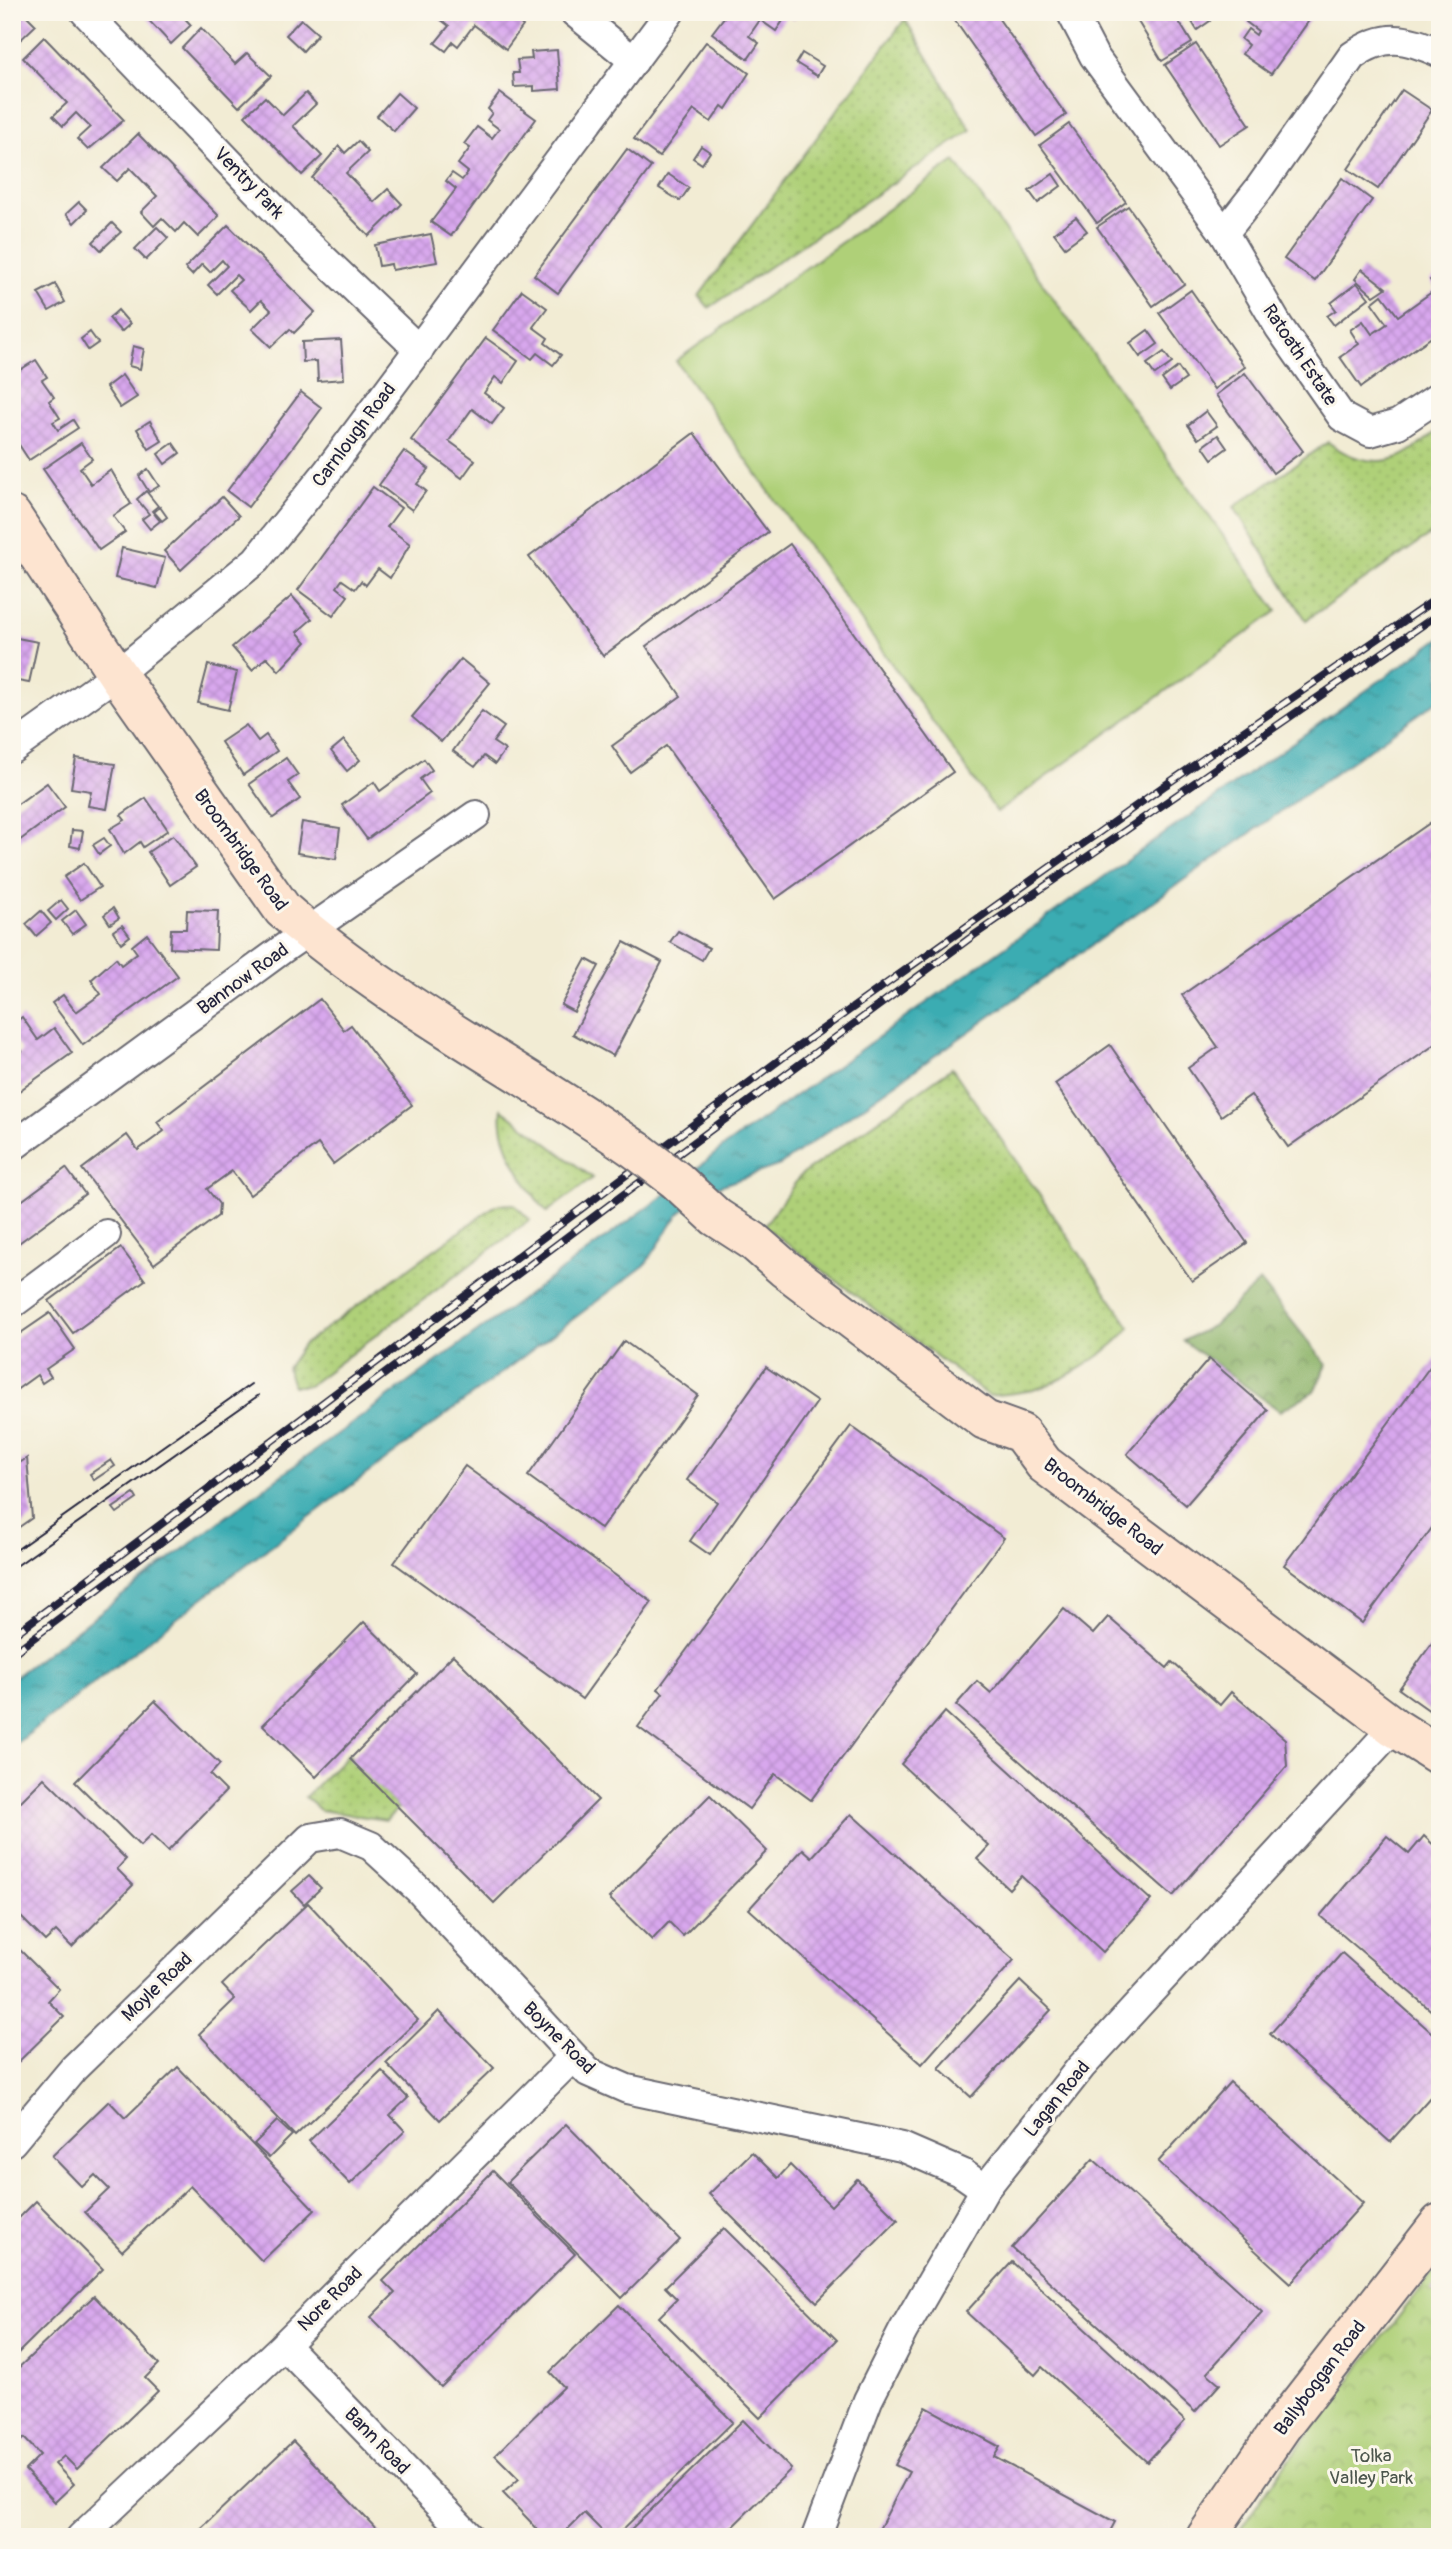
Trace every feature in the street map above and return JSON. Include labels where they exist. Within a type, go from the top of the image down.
[{"type":"street","name":"Ventry Park","points":[[85,12],[304,240],[419,350]]},
{"type":"street","points":[[574,12],[634,61]]},
{"type":"street","name":"Carnlough Road","points":[[12,749],[117,674],[256,560],[419,350],[670,12]]},
{"type":"street","name":"Ratoath Estate","points":[[1071,12],[1094,56],[1224,233],[1279,327],[1342,417],[1353,426],[1370,432],[1398,424],[1440,396]]},
{"type":"street","points":[[1224,233],[1258,190],[1352,56],[1371,43],[1391,38],[1415,42],[1440,53]]},
{"type":"street","name":"Broombridge Road","points":[[12,516],[260,881],[283,910],[307,932],[479,1050],[633,1148],[676,1180],[716,1217],[753,1241],[784,1268],[985,1420],[1021,1433],[1044,1464],[1394,1727],[1440,1756]]},
{"type":"street","name":"Bannow Road","points":[[12,1147],[307,932],[476,815]]},
{"type":"street","points":[[12,1304],[106,1234]]},
{"type":"street","name":"Lagan Road","points":[[816,2537],[868,2400],[903,2331],[985,2189],[1082,2067],[1394,1727]]},
{"type":"street","name":"Boyne Road","points":[[310,1838],[340,1833],[371,1846],[419,1890],[588,2072],[627,2089],[902,2147],[962,2173],[985,2189]]},
{"type":"street","name":"Moyle Road","points":[[12,2142],[74,2068],[310,1838]]},
{"type":"street","name":"Nore Road","points":[[82,2537],[284,2345],[573,2057]]},
{"type":"street","name":"Ballyboggan Road","points":[[1206,2537],[1282,2426],[1440,2223]]},
{"type":"street","name":"Bann Road","points":[[284,2345],[470,2537]]},
{"type":"green space","points":[[905,19],[971,130],[709,308],[699,296]]},
{"type":"green space","points":[[955,161],[1277,611],[997,812],[676,361]]},
{"type":"green space","points":[[1440,429],[1440,528],[1306,620],[1234,507],[1328,442],[1361,459],[1390,460],[1404,455]]},
{"type":"green space","points":[[952,1068],[1130,1327],[1112,1345],[1086,1364],[1033,1390],[989,1396],[764,1226],[801,1175]]},
{"type":"green space","points":[[502,1109],[593,1178],[547,1212],[530,1190],[515,1163],[504,1135]]},
{"type":"green space","points":[[514,1204],[530,1220],[308,1386],[293,1386],[287,1368],[303,1345],[496,1205]]},
{"type":"green space","points":[[1260,1281],[1327,1365],[1314,1391],[1280,1411],[1183,1341],[1214,1325]]},
{"type":"green space","points":[[348,1754],[399,1808],[386,1820],[320,1810],[305,1797]]},
{"type":"green space","name":"Tolka Valley Park","points":[[1440,2263],[1440,2537],[1235,2537],[1287,2462]]},
{"type":"water","points":[[1440,638],[1440,699],[780,1165],[708,1190],[678,1215],[645,1265],[231,1576],[12,1747],[12,1679],[272,1482],[667,1193],[722,1148]]},
{"type":"building","points":[[12,12],[23,12],[36,25],[12,48]]},
{"type":"building","points":[[141,12],[179,12],[191,25],[171,44]]},
{"type":"building","points":[[431,12],[506,12],[523,26],[506,49],[474,25],[458,46],[453,42],[446,51],[435,43],[449,26]]},
{"type":"building","points":[[728,12],[799,12],[794,20],[787,15],[776,31],[760,20],[749,36],[759,43],[748,59],[712,33]]},
{"type":"building","points":[[961,12],[994,12],[1066,115],[1036,136],[953,18]]},
{"type":"building","points":[[1132,12],[1173,12],[1192,43],[1162,61]]},
{"type":"building","points":[[1186,12],[1204,12],[1210,21],[1197,30]]},
{"type":"building","points":[[1253,12],[1315,12],[1271,74],[1242,54],[1248,45],[1241,39],[1248,29],[1256,35],[1258,31],[1246,22]]},
{"type":"building","points":[[301,19],[318,34],[303,51],[286,35]]},
{"type":"building","points":[[201,28],[235,64],[247,53],[271,76],[239,107],[182,48]]},
{"type":"building","points":[[44,37],[124,120],[88,150],[77,139],[90,127],[76,113],[63,126],[53,116],[67,103],[23,58]]},
{"type":"building","points":[[706,42],[749,73],[726,109],[722,106],[711,122],[694,110],[659,157],[634,139]]},
{"type":"building","points":[[1196,44],[1250,125],[1219,145],[1165,65]]},
{"type":"building","points":[[557,50],[560,89],[534,91],[534,86],[514,87],[513,73],[519,73],[517,60],[532,59],[531,52]]},
{"type":"building","points":[[802,53],[823,66],[817,76],[796,63]]},
{"type":"building","points":[[1402,90],[1432,110],[1378,189],[1348,169]]},
{"type":"building","points":[[306,93],[316,104],[293,126],[322,156],[302,175],[245,116],[265,97],[283,115]]},
{"type":"building","points":[[397,93],[414,108],[394,131],[377,116]]},
{"type":"building","points":[[500,93],[536,119],[451,236],[431,222],[456,189],[446,181],[452,173],[462,180],[468,172],[458,164],[470,148],[464,144],[477,127],[492,138],[499,129],[487,120],[492,113],[488,109]]},
{"type":"building","points":[[1069,124],[1126,202],[1097,223],[1040,145]]},
{"type":"building","points":[[138,134],[219,216],[198,237],[184,223],[176,232],[162,218],[154,226],[141,212],[157,196],[130,168],[117,181],[103,168]]},
{"type":"building","points":[[358,141],[368,152],[346,173],[374,202],[388,189],[402,204],[369,236],[312,178],[339,146],[345,153]]},
{"type":"building","points":[[701,146],[710,152],[702,164],[693,158]]},
{"type":"building","points":[[627,149],[651,167],[558,293],[534,275]]},
{"type":"building","points":[[668,174],[689,188],[680,201],[659,188]]},
{"type":"building","points":[[1053,174],[1061,186],[1038,203],[1029,191]]},
{"type":"building","points":[[1342,178],[1372,200],[1315,281],[1284,259]]},
{"type":"building","points":[[79,202],[87,210],[74,223],[66,214]]},
{"type":"building","points":[[1128,206],[1184,284],[1153,306],[1097,227]]},
{"type":"building","points":[[1076,217],[1087,231],[1065,247],[1054,233]]},
{"type":"building","points":[[112,223],[121,232],[101,250],[93,242]]},
{"type":"building","points":[[228,225],[315,312],[294,333],[290,329],[271,347],[252,329],[271,310],[261,300],[251,310],[230,290],[241,280],[236,275],[217,294],[208,285],[227,266],[222,260],[210,272],[202,264],[192,275],[185,268]]},
{"type":"building","points":[[157,227],[168,238],[146,260],[135,249]]},
{"type":"building","points":[[431,234],[437,262],[392,270],[391,264],[379,266],[375,245]]},
{"type":"building","points":[[1362,269],[1386,288],[1374,296],[1355,279]]},
{"type":"building","points":[[1440,273],[1440,331],[1361,387],[1340,357],[1359,344],[1350,330],[1363,321],[1372,334],[1387,324],[1372,303],[1382,295],[1398,316],[1436,289],[1430,280]]},
{"type":"building","points":[[1357,283],[1369,298],[1334,325],[1327,316],[1336,310],[1331,303]]},
{"type":"building","points":[[55,284],[65,302],[49,311],[38,293]]},
{"type":"building","points":[[522,290],[547,308],[533,327],[548,338],[545,343],[561,355],[553,365],[537,353],[532,359],[493,330]]},
{"type":"building","points":[[1191,290],[1245,367],[1214,389],[1159,313]]},
{"type":"building","points":[[118,310],[130,324],[121,332],[109,318]]},
{"type":"building","points":[[1148,330],[1158,344],[1140,357],[1130,343]]},
{"type":"building","points":[[90,332],[98,343],[88,350],[81,339]]},
{"type":"building","points":[[486,338],[518,361],[503,383],[495,377],[484,393],[504,408],[492,424],[472,409],[449,441],[475,460],[462,478],[411,440]]},
{"type":"building","points":[[341,340],[344,379],[318,381],[317,361],[303,362],[302,342]]},
{"type":"building","points":[[133,346],[144,349],[140,369],[129,366]]},
{"type":"building","points":[[1164,352],[1172,363],[1155,375],[1147,364]]},
{"type":"building","points":[[36,360],[47,377],[42,380],[54,397],[49,401],[60,418],[53,422],[58,430],[73,420],[78,428],[29,460],[12,434],[12,375]]},
{"type":"building","points":[[1178,367],[1186,379],[1170,390],[1162,379]]},
{"type":"building","points":[[1245,373],[1303,451],[1273,473],[1216,395]]},
{"type":"building","points":[[122,375],[137,397],[120,408],[106,387]]},
{"type":"building","points":[[301,392],[322,408],[248,507],[227,491]]},
{"type":"building","points":[[1206,411],[1217,426],[1198,439],[1188,425]]},
{"type":"building","points":[[150,421],[162,441],[149,449],[137,429]]},
{"type":"building","points":[[694,433],[768,532],[603,656],[529,557]]},
{"type":"building","points":[[1218,435],[1227,448],[1212,459],[1203,446]]},
{"type":"building","points":[[81,443],[92,459],[80,468],[91,484],[111,470],[131,504],[113,516],[125,532],[99,550],[43,469]]},
{"type":"building","points":[[173,443],[180,453],[165,464],[158,454]]},
{"type":"building","points":[[404,451],[429,469],[417,484],[426,491],[412,510],[379,485]]},
{"type":"building","points":[[148,469],[159,486],[149,492],[139,476]]},
{"type":"building","points":[[373,487],[401,508],[387,527],[410,544],[390,578],[378,569],[366,585],[361,581],[355,589],[342,580],[337,587],[348,596],[333,616],[298,590]]},
{"type":"building","points":[[146,491],[158,506],[152,511],[160,521],[150,529],[142,519],[149,514],[137,499]]},
{"type":"building","points":[[222,497],[239,516],[181,570],[164,551]]},
{"type":"building","points":[[160,507],[167,517],[162,521],[154,512]]},
{"type":"building","points":[[790,544],[953,772],[775,899],[666,746],[630,772],[612,746],[681,696],[646,646]]},
{"type":"building","points":[[122,548],[165,558],[157,588],[115,578]]},
{"type":"building","points":[[292,596],[312,619],[297,632],[306,642],[279,671],[267,657],[252,670],[232,647]]},
{"type":"building","points":[[12,637],[38,642],[29,683],[12,680]]},
{"type":"building","points":[[461,659],[490,683],[441,742],[412,717]]},
{"type":"building","points":[[208,665],[237,672],[228,710],[198,703]]},
{"type":"building","points":[[482,711],[504,727],[493,742],[505,750],[495,764],[484,756],[475,767],[453,751]]},
{"type":"building","points":[[246,725],[258,741],[266,735],[277,751],[243,775],[221,742]]},
{"type":"building","points":[[344,740],[360,760],[347,771],[331,751]]},
{"type":"building","points":[[76,758],[115,764],[107,809],[88,806],[91,791],[71,788]]},
{"type":"building","points":[[286,758],[298,775],[288,782],[300,799],[273,818],[249,784]]},
{"type":"building","points":[[424,759],[432,770],[420,779],[430,793],[367,839],[342,805],[374,782],[380,791]]},
{"type":"building","points":[[47,783],[65,807],[12,846],[12,808]]},
{"type":"building","points":[[146,798],[168,830],[143,847],[140,842],[124,854],[110,829],[125,820],[121,815]]},
{"type":"building","points":[[1440,816],[1440,1041],[1288,1147],[1251,1095],[1221,1116],[1188,1068],[1218,1047],[1182,995]]},
{"type":"building","points":[[302,822],[340,828],[336,859],[297,853]]},
{"type":"building","points":[[72,830],[83,831],[80,848],[70,846]]},
{"type":"building","points":[[173,835],[196,867],[170,885],[148,852]]},
{"type":"building","points":[[104,838],[110,846],[99,854],[93,845]]},
{"type":"building","points":[[84,863],[100,887],[80,900],[64,877]]},
{"type":"building","points":[[12,867],[20,877],[12,883]]},
{"type":"building","points":[[61,900],[68,909],[56,920],[48,911]]},
{"type":"building","points":[[113,908],[119,918],[110,924],[104,915]]},
{"type":"building","points":[[76,910],[86,924],[72,934],[62,921]]},
{"type":"building","points":[[187,910],[218,911],[216,950],[170,948],[171,929],[186,929]]},
{"type":"building","points":[[41,911],[51,923],[36,936],[26,924]]},
{"type":"building","points":[[122,925],[130,936],[121,943],[113,931]]},
{"type":"building","points":[[678,931],[709,948],[702,960],[670,942]]},
{"type":"building","points":[[147,934],[178,976],[83,1045],[52,1003],[63,995],[76,1012],[101,994],[91,980],[116,958],[121,965],[137,953],[132,946]]},
{"type":"building","points":[[624,942],[662,962],[613,1056],[573,1034]]},
{"type":"building","points":[[586,959],[599,966],[574,1012],[561,1005]]},
{"type":"building","points":[[320,999],[344,1030],[351,1025],[412,1105],[333,1164],[318,1144],[250,1195],[232,1171],[207,1189],[219,1204],[218,1216],[154,1264],[82,1169],[127,1135],[138,1150],[164,1131],[157,1122]]},
{"type":"building","points":[[22,1017],[38,1040],[54,1028],[72,1053],[12,1096],[12,1050],[16,1056],[22,1051],[12,1037],[12,1025]]},
{"type":"building","points":[[1110,1045],[1247,1243],[1192,1281],[1055,1084]]},
{"type":"building","points":[[66,1168],[85,1194],[12,1248],[12,1208]]},
{"type":"building","points":[[121,1248],[145,1280],[73,1333],[49,1301]]},
{"type":"building","points":[[50,1313],[75,1349],[46,1369],[51,1377],[42,1383],[37,1375],[12,1393],[12,1339]]},
{"type":"building","points":[[624,1341],[698,1395],[601,1529],[528,1476]]},
{"type":"building","points":[[1440,1353],[1440,1517],[1362,1623],[1284,1565]]},
{"type":"building","points":[[1209,1359],[1268,1410],[1186,1505],[1127,1454]]},
{"type":"building","points":[[766,1367],[817,1402],[710,1555],[690,1541],[717,1502],[687,1480]]},
{"type":"building","points":[[851,1426],[1004,1538],[811,1800],[775,1774],[749,1809],[638,1727],[663,1693],[658,1689]]},
{"type":"building","points":[[27,1458],[32,1518],[12,1532],[12,1468]]},
{"type":"building","points":[[111,1460],[115,1466],[94,1480],[90,1474]]},
{"type":"building","points":[[465,1466],[652,1602],[582,1699],[394,1563]]},
{"type":"building","points":[[134,1494],[137,1499],[117,1513],[113,1508]]},
{"type":"building","points":[[1064,1609],[1093,1634],[1108,1617],[1167,1668],[1172,1662],[1220,1705],[1231,1692],[1285,1739],[1287,1766],[1173,1896],[956,1705],[977,1681],[991,1693]]},
{"type":"building","points":[[364,1622],[417,1674],[316,1777],[263,1725]]},
{"type":"building","points":[[1440,1632],[1440,1718],[1399,1689]]},
{"type":"building","points":[[453,1655],[598,1800],[494,1903],[350,1759]]},
{"type":"building","points":[[155,1701],[220,1764],[210,1775],[226,1791],[168,1851],[151,1835],[140,1846],[75,1782]]},
{"type":"building","points":[[945,1712],[1151,1900],[1103,1952],[1021,1876],[1009,1889],[977,1859],[989,1846],[901,1764]]},
{"type":"building","points":[[44,1778],[126,1859],[117,1869],[133,1885],[72,1947],[56,1931],[45,1941],[12,1908],[12,1810]]},
{"type":"building","points":[[710,1795],[767,1851],[683,1936],[669,1922],[652,1940],[609,1898]]},
{"type":"building","points":[[851,1814],[1014,1960],[922,2064],[749,1909],[803,1849],[812,1857]]},
{"type":"building","points":[[1387,1836],[1409,1854],[1424,1836],[1440,1851],[1440,2018],[1320,1916]]},
{"type":"building","points":[[309,1876],[321,1888],[304,1904],[292,1891]]},
{"type":"building","points":[[308,1903],[418,2020],[295,2136],[199,2034],[235,1999],[222,1985]]},
{"type":"building","points":[[12,1942],[59,1989],[48,2001],[64,2017],[12,2068]]},
{"type":"building","points":[[1342,1953],[1440,2040],[1440,2086],[1390,2142],[1270,2034]]},
{"type":"building","points":[[1020,1981],[1051,2010],[971,2097],[939,2068]]},
{"type":"building","points":[[439,2011],[494,2068],[440,2120],[386,2063]]},
{"type":"building","points":[[178,2067],[315,2210],[262,2261],[190,2186],[122,2251],[85,2212],[109,2189],[95,2175],[82,2187],[52,2156],[109,2101],[125,2118]]},
{"type":"building","points":[[382,2071],[408,2098],[390,2115],[405,2131],[350,2184],[309,2141]]},
{"type":"building","points":[[1230,2082],[1363,2203],[1291,2283],[1158,2162]]},
{"type":"building","points":[[277,2121],[292,2135],[269,2158],[254,2144]]},
{"type":"building","points":[[566,2124],[680,2240],[622,2298],[507,2182]]},
{"type":"building","points":[[752,2152],[778,2178],[790,2165],[831,2206],[857,2179],[898,2220],[817,2302],[709,2194]]},
{"type":"building","points":[[1093,2159],[1262,2312],[1207,2373],[1220,2384],[1195,2412],[1012,2248]]},
{"type":"building","points":[[493,2171],[575,2254],[441,2387],[371,2317],[395,2293],[383,2281]]},
{"type":"building","points":[[36,2201],[103,2269],[12,2359],[12,2225]]},
{"type":"building","points":[[724,2228],[837,2340],[760,2418],[659,2317],[677,2299],[665,2287]]},
{"type":"building","points":[[1012,2262],[1185,2421],[1147,2462],[1042,2367],[1035,2375],[966,2312]]},
{"type":"building","points":[[1440,2280],[1440,2297],[1431,2290]]},
{"type":"building","points":[[94,2296],[159,2364],[145,2378],[158,2391],[77,2469],[64,2456],[55,2464],[74,2484],[55,2502],[25,2470],[40,2455],[24,2438],[12,2449],[12,2374]]},
{"type":"building","points":[[619,2305],[733,2422],[615,2537],[608,2537],[584,2513],[560,2537],[545,2537],[503,2493],[519,2479],[495,2455],[564,2387],[550,2372]]},
{"type":"building","points":[[926,2407],[1000,2447],[994,2457],[1115,2522],[1107,2537],[876,2535],[909,2472],[895,2465]]},
{"type":"building","points":[[743,2420],[791,2469],[722,2537],[623,2537]]},
{"type":"building","points":[[293,2441],[384,2537],[192,2537]]},
{"type":"tram line","points":[[12,1553],[251,1384]]},
{"type":"tram line","points":[[12,1569],[259,1395]]},
{"type":"railway","points":[[12,1636],[782,1058],[1164,786],[1440,596]]},
{"type":"railway","points":[[12,1654],[970,938],[1440,613]]}]
